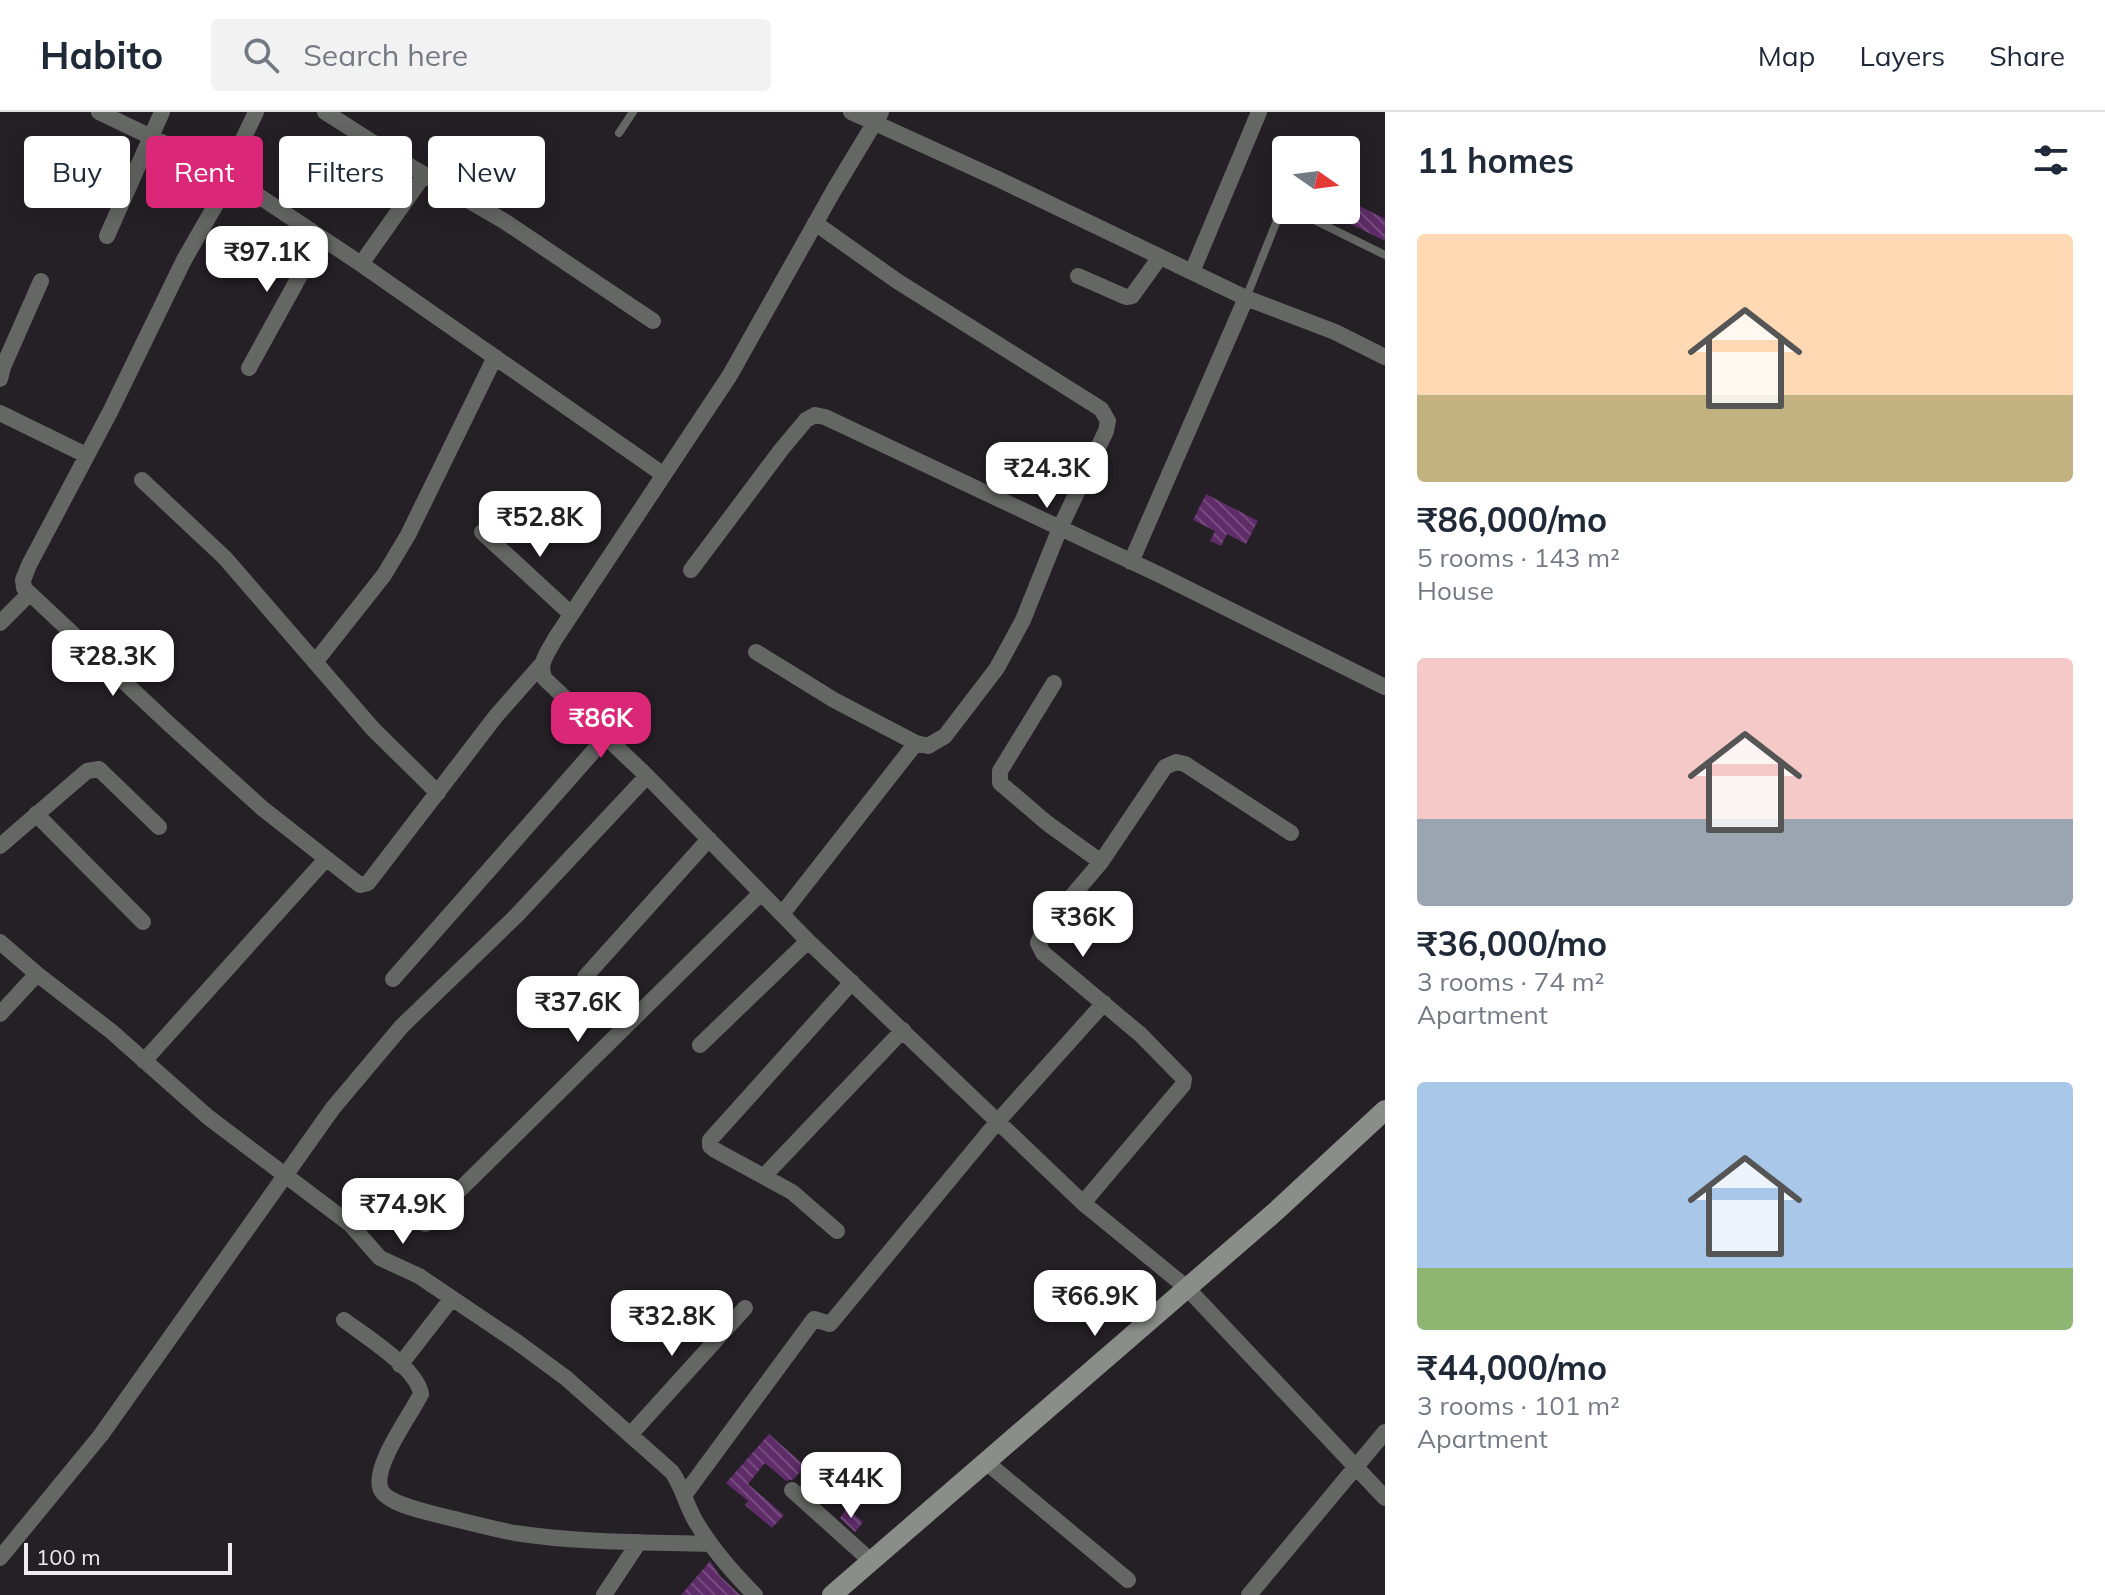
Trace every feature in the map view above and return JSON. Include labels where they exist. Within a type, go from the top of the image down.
[{"type":"main road","points":[[832,1595],[1275,1212],[1385,1110]]},
{"type":"street","points":[[99,112],[152,136],[162,112]]},
{"type":"street","points":[[246,136],[256,112]]},
{"type":"street","points":[[325,112],[504,221],[653,321]]},
{"type":"street","points":[[851,112],[878,117],[1246,298],[1335,332],[1385,357]]},
{"type":"street","points":[[1192,272],[1259,112]]},
{"type":"street","points":[[212,208],[23,580],[29,594],[180,735],[262,808],[360,885],[368,883],[496,716],[541,665],[571,614],[730,375],[878,117]]},
{"type":"street","points":[[107,236],[146,149]]},
{"type":"street","points":[[361,264],[424,175]]},
{"type":"street","points":[[263,200],[361,264],[664,475]]},
{"type":"street","points":[[756,652],[834,700],[916,743],[928,746],[945,736],[997,668],[1023,620],[1060,528],[1106,431],[1106,415],[1101,409],[897,281],[815,223]]},
{"type":"street","points":[[249,368],[320,239]]},
{"type":"street","points":[[1078,276],[1126,297],[1132,296],[1160,257]]},
{"type":"street","points":[[1,371],[41,281]]},
{"type":"street","points":[[1131,562],[1246,298]]},
{"type":"street","points":[[316,661],[384,575],[408,535],[495,357]]},
{"type":"street","points":[[0,413],[86,455]]},
{"type":"street","points":[[691,570],[781,450],[806,420],[815,415],[1060,528],[1385,687]]},
{"type":"street","points":[[142,480],[225,558],[373,729],[438,793]]},
{"type":"street","points":[[482,532],[571,614]]},
{"type":"street","points":[[0,623],[29,594]]},
{"type":"street","points":[[541,665],[545,679],[647,776],[808,941],[1083,1203],[1187,1288],[1385,1498]]},
{"type":"street","points":[[1054,683],[1000,771],[1000,783],[1047,823],[1101,862]]},
{"type":"street","points":[[393,979],[606,737]]},
{"type":"street","points":[[782,914],[916,743]]},
{"type":"street","points":[[1083,1203],[1183,1085],[1184,1079],[1141,1035],[1038,947],[1044,929],[1101,862],[1165,767],[1176,762],[1185,764],[1291,833]]},
{"type":"street","points":[[0,846],[87,771],[94,769],[99,769],[159,827]]},
{"type":"street","points":[[0,1558],[101,1435],[333,1108],[402,1026],[517,915],[647,776]]},
{"type":"street","points":[[36,814],[143,922]]},
{"type":"street","points":[[585,977],[709,839]]},
{"type":"street","points":[[144,1061],[326,859]]},
{"type":"street","points":[[425,1224],[761,893]]},
{"type":"street","points":[[700,1045],[808,941]]},
{"type":"street","points":[[0,942],[112,1032],[208,1117],[350,1224],[380,1258],[419,1276],[566,1378],[672,1472],[710,1544],[755,1595]]},
{"type":"street","points":[[0,1014],[37,974]]},
{"type":"street","points":[[837,1231],[792,1192],[715,1150],[710,1146],[710,1140],[852,982]]},
{"type":"street","points":[[685,1494],[811,1323],[817,1319],[830,1324],[998,1121],[1104,1003]]},
{"type":"street","points":[[765,1175],[903,1030]]},
{"type":"street","points":[[400,1365],[452,1298]]},
{"type":"street","points":[[630,1435],[745,1308]]},
{"type":"street","points":[[344,1320],[416,1379],[421,1394],[382,1464],[379,1478],[382,1495],[423,1511],[515,1533],[577,1540],[710,1544]]},
{"type":"street","points":[[1249,1595],[1385,1432]]},
{"type":"street","points":[[986,1462],[1128,1580]]},
{"type":"street","points":[[792,1490],[871,1561]]},
{"type":"street","points":[[604,1595],[639,1542]]},
{"type":"lane","points":[[619,133],[633,112]]},
{"type":"lane","points":[[1246,298],[1280,213],[1284,210],[1308,217],[1385,255]]},
{"type":"building","points":[[1360,206],[1385,219],[1385,241],[1350,224],[1360,224]]},
{"type":"building","points":[[1206,494],[1258,521],[1246,544],[1227,534],[1221,546],[1210,541],[1215,531],[1193,520]]},
{"type":"building","points":[[769,1434],[805,1466],[794,1479],[786,1481],[765,1463],[748,1484],[784,1515],[772,1528],[745,1505],[748,1501],[726,1483]]},
{"type":"building","points":[[847,1508],[863,1522],[855,1532],[840,1518]]},
{"type":"building","points":[[710,1561],[720,1576],[740,1595],[681,1595]]}]
